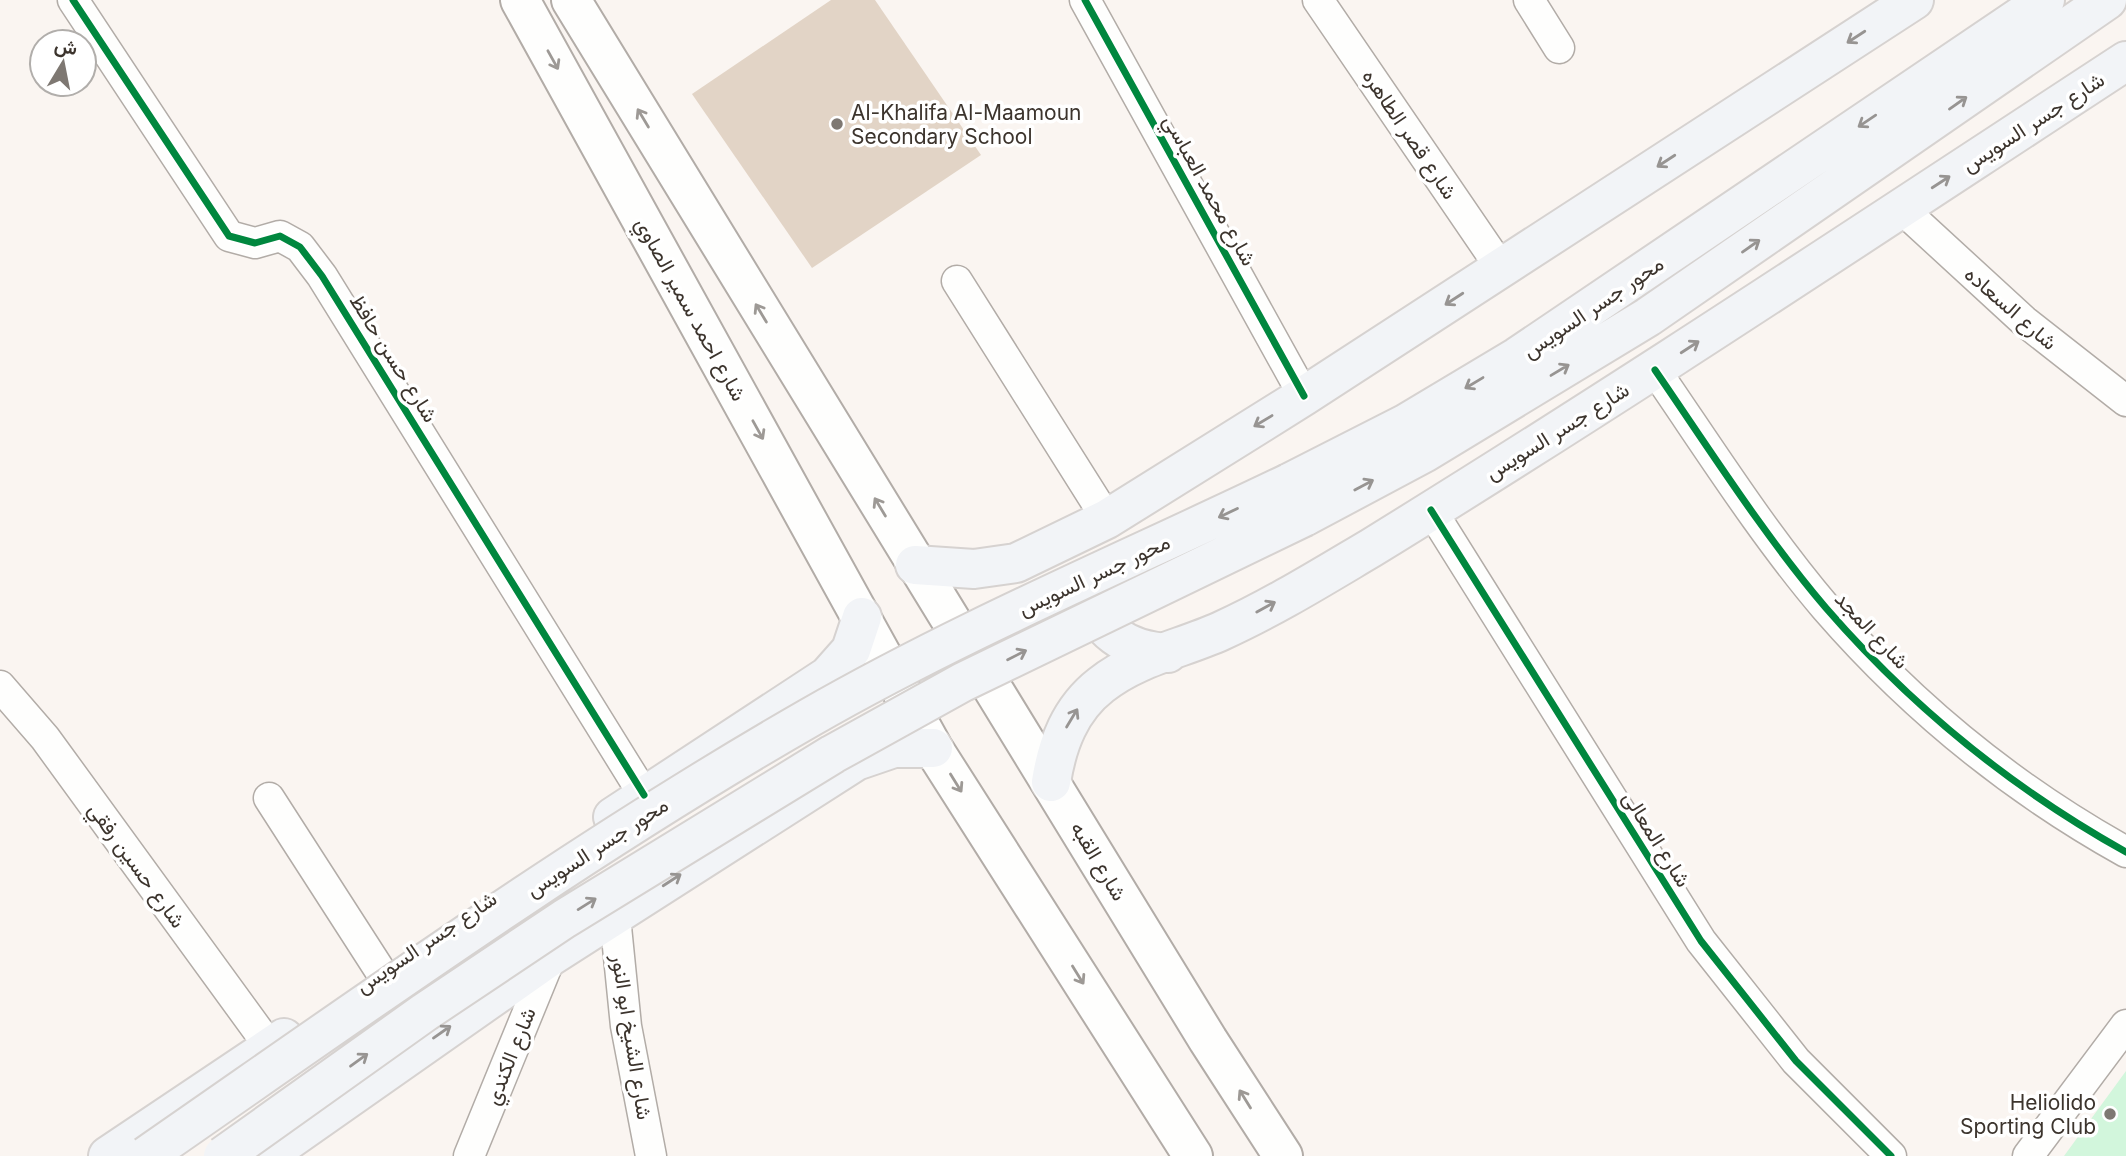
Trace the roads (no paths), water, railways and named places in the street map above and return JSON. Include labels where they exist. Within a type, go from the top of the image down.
[{"type":"main road","name":"شارع احمد سمير الصاوي","points":[[520,0],[862,617]]},
{"type":"main road","points":[[571,0],[915,565],[974,569],[1016,564],[1107,519],[1304,396],[1914,0]]},
{"type":"main road","name":"محور جسر السويس","points":[[223,1156],[425,1012],[564,919],[833,754],[1297,500],[1405,424],[1517,358],[2045,0]]},
{"type":"main road","name":"محور جسر السويس","points":[[146,1156],[468,931],[691,787],[931,652],[1297,500],[1424,453],[1648,317],[2107,0]]},
{"type":"main road","name":"شارع جسر السويس","points":[[1051,782],[1060,743],[1079,707],[1118,672],[1247,618],[1431,510],[1655,370],[2126,61]]},
{"type":"main road","points":[[1107,519],[1095,534],[1083,570],[1090,607],[1100,623],[1130,646],[1149,652],[1168,653]]},
{"type":"main road","name":"شارع القبه","points":[[915,565],[1208,1040],[1283,1156]]},
{"type":"main road","name":"شارع جسر السويس","points":[[108,1156],[644,795],[813,686],[841,664],[851,650],[862,617]]},
{"type":"main road","points":[[862,617],[933,748],[1187,1154]]},
{"type":"main road","points":[[813,686],[830,695],[844,708],[856,733],[856,761]]},
{"type":"main road","points":[[266,1156],[551,956],[856,761],[894,748],[933,748]]},
{"type":"street","name":"شارع حسن حافظ","points":[[73,0],[229,236],[255,243],[280,236],[300,247],[322,276],[644,795]]},
{"type":"street","name":"شارع محمد العباسي","points":[[1085,0],[1304,396]]},
{"type":"street","name":"شارع قصر الطاهره","points":[[1318,0],[1501,268]]},
{"type":"street","points":[[1529,0],[1559,48]]},
{"type":"street","name":"شارع السعاده","points":[[1901,208],[2024,321],[2126,401]]},
{"type":"street","points":[[957,281],[1107,519]]},
{"type":"street","name":"شارع المجد","points":[[1655,370],[1775,545],[1826,607],[1880,666],[1939,721],[2001,772],[2126,852]]},
{"type":"street","name":"شارع المعالى","points":[[1431,510],[1701,941],[1756,1015],[1796,1061],[1891,1156]]},
{"type":"street","name":"شارع حسين رفقي","points":[[0,686],[45,738],[270,1047]]},
{"type":"street","points":[[269,798],[381,972]]},
{"type":"street","name":"شارع الشيخ ابو النور","points":[[615,917],[626,1026],[651,1156]]},
{"type":"street","name":"شارع الكندي","points":[[469,1156],[551,956]]},
{"type":"street","points":[[2028,1156],[2126,1025]]},
{"type":"place","name":"Al-Khalifa Al-Maamoun Secondary School","points":[[837,124]]},
{"type":"place","name":"Heliolido Sporting Club","points":[[2110,1114]]}]
